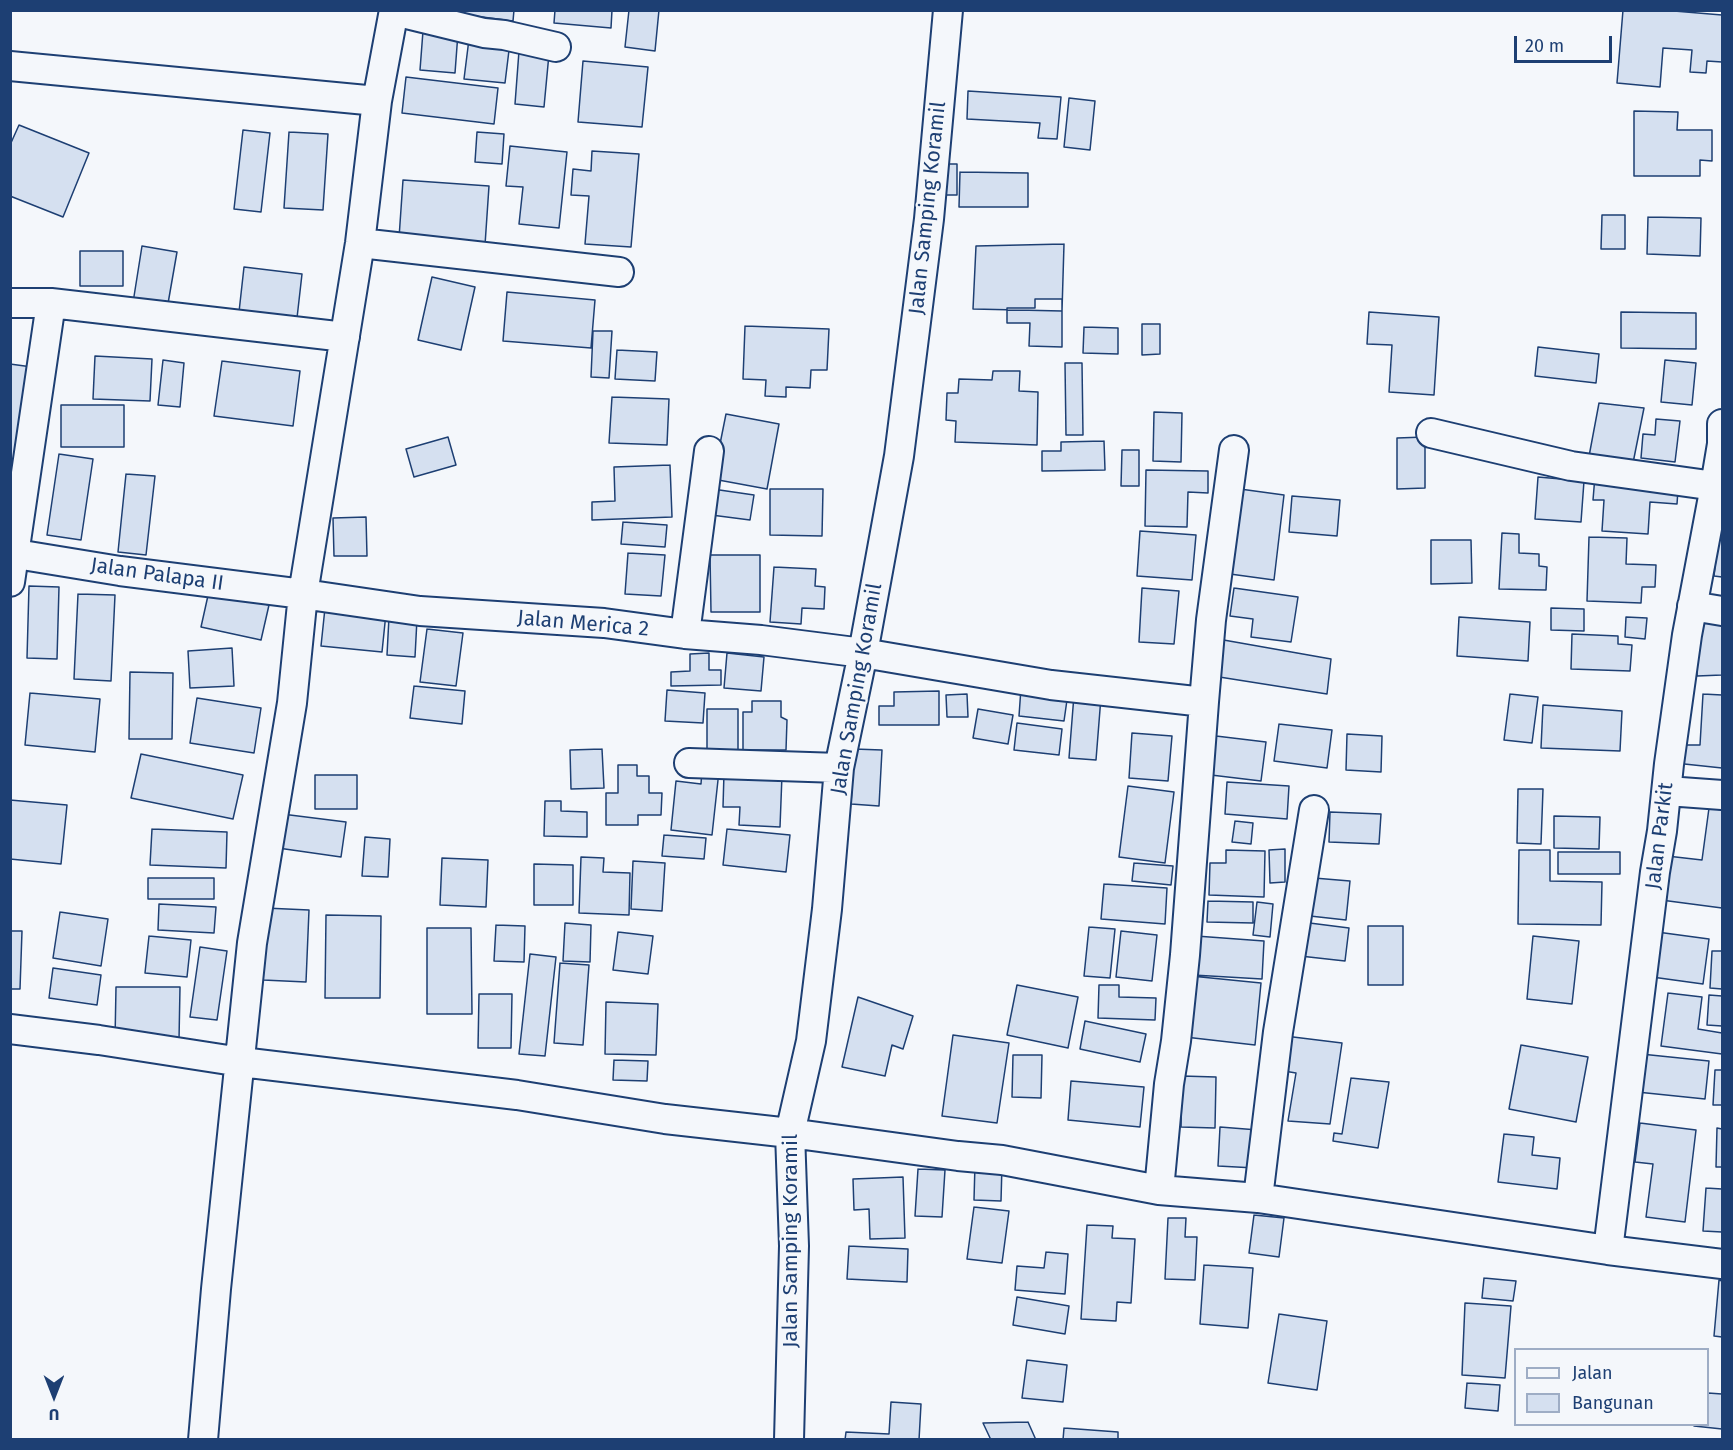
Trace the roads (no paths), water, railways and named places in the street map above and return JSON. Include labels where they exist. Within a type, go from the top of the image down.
[{"type":"street","name":"Jalan Samping Koramil","points":[[789,1440],[794,1246],[790,1133],[811,1041],[827,909],[839,768],[863,653],[901,445],[930,219],[948,10]]},
{"type":"street","points":[[203,1440],[216,1289],[252,943],[292,703],[303,594],[360,243],[377,101],[394,11],[484,33],[504,35],[556,47]]},
{"type":"street","points":[[10,66],[377,101]]},
{"type":"street","points":[[360,243],[619,272]]},
{"type":"street","points":[[10,303],[51,303],[345,337]]},
{"type":"street","points":[[10,582],[12,553],[51,303]]},
{"type":"street","name":"Jalan Parkit","points":[[1608,1250],[1669,764],[1692,606],[1722,444],[1722,424]]},
{"type":"street","points":[[1431,433],[1570,466],[1715,486]]},
{"type":"street","points":[[1159,1190],[1168,1084],[1176,1041],[1185,955],[1211,620],[1234,450]]},
{"type":"street","points":[[684,634],[709,451]]},
{"type":"street","name":"Jalan Palapa II","points":[[12,553],[120,571],[303,594]]},
{"type":"street","name":"Jalan Merica 2","points":[[303,594],[420,611],[604,623],[684,634],[761,640],[863,653],[1052,685],[1204,702]]},
{"type":"street","points":[[1692,606],[1722,611]]},
{"type":"street","points":[[689,762],[839,768]]},
{"type":"street","points":[[1667,791],[1722,795]]},
{"type":"street","points":[[1258,1198],[1278,1032],[1314,810]]},
{"type":"street","points":[[10,1029],[241,1062],[517,1095],[665,1119],[1002,1160],[1159,1190],[1258,1198],[1608,1250],[1722,1264]]}]
